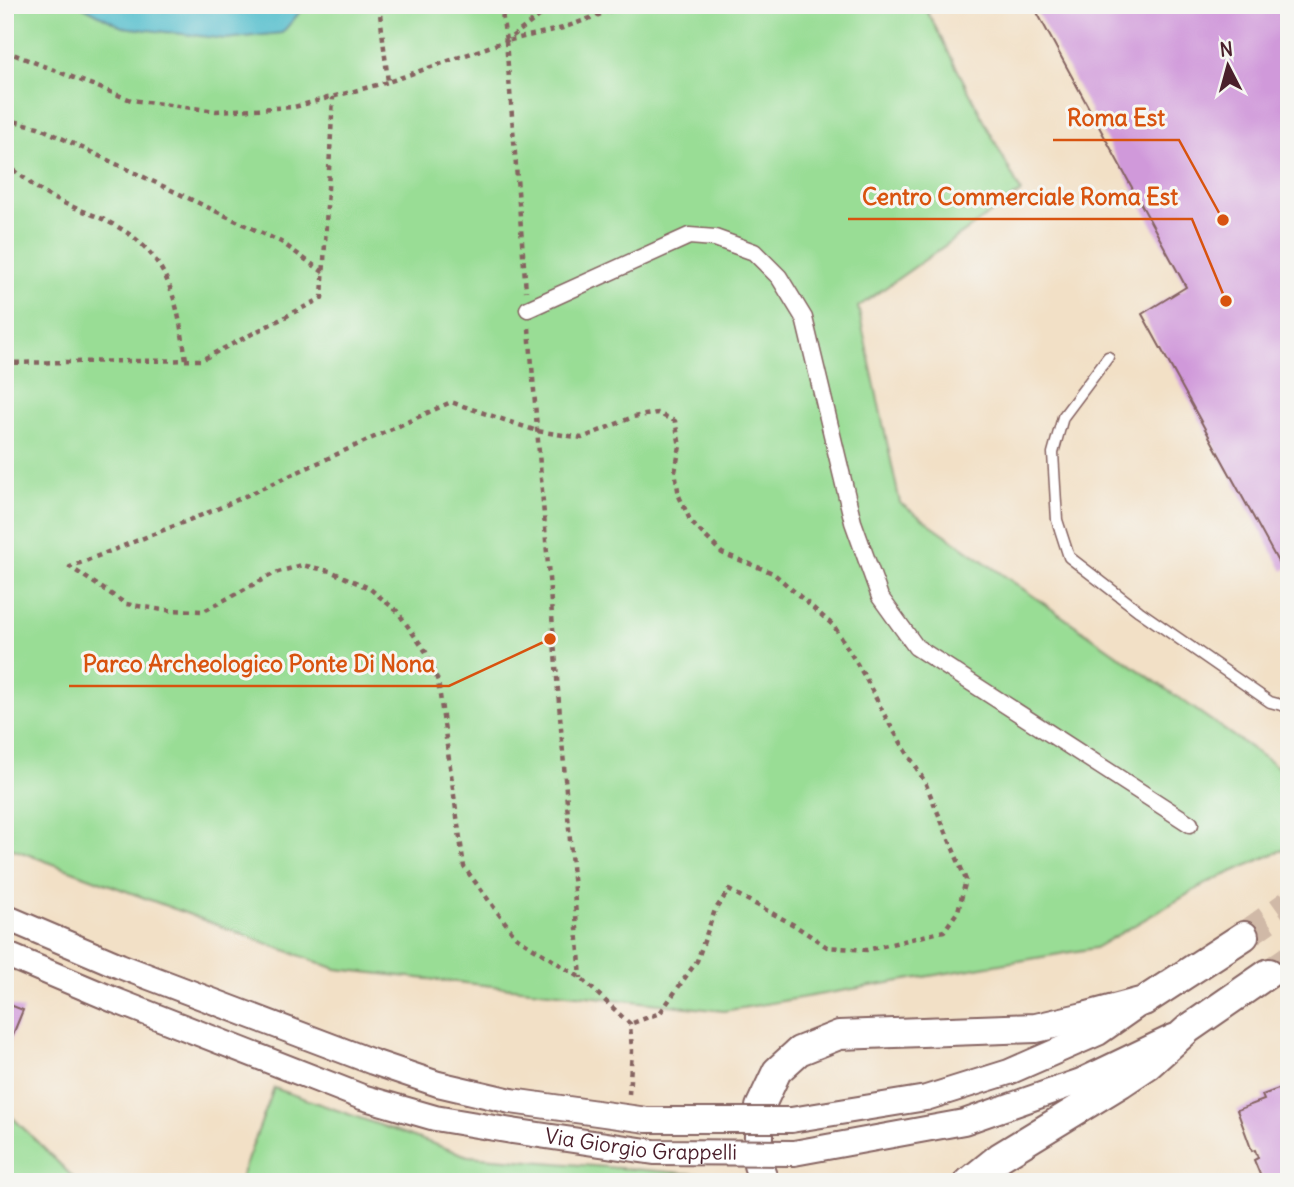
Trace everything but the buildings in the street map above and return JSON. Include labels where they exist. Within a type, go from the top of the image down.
[{"type":"main road","name":"Via Giorgio Grappelli","points":[[1144,1001],[1244,936]]},
{"type":"main road","name":"Via Giorgio Grappelli","points":[[1188,1029],[1269,973]]},
{"type":"main road","points":[[764,1182],[758,1165],[760,1107],[777,1071],[800,1051],[839,1035],[1036,1028],[1144,1001]]},
{"type":"main road","points":[[969,1182],[1000,1157],[1148,1065],[1188,1029]]},
{"type":"street","points":[[527,309],[689,236],[715,238],[754,252],[779,277],[804,318],[853,522],[880,597],[916,647],[1190,824]]},
{"type":"street","name":"Via Giorgio Grappelli","points":[[5,918],[120,966],[438,1084],[511,1101],[647,1121],[791,1120],[926,1098],[1009,1072],[1098,1033],[1144,1001]]},
{"type":"street","name":"Via Giorgio Grappelli","points":[[5,954],[114,1000],[362,1097],[435,1118],[654,1152],[794,1153],[964,1122],[1081,1081],[1188,1029]]},
{"type":"lane","points":[[1108,357],[1063,417],[1053,453],[1057,520],[1069,557],[1139,611],[1270,702],[1289,707]]},
{"type":"path","points":[[379,5],[388,82]]},
{"type":"path","points":[[501,5],[580,978]]},
{"type":"path","points":[[506,41],[554,5]]},
{"type":"path","points":[[5,51],[131,100],[216,111],[294,107],[388,82],[506,41],[563,28],[626,5]]},
{"type":"path","points":[[5,363],[201,360],[321,298],[333,97]]},
{"type":"path","points":[[5,119],[38,127],[281,242],[323,272]]},
{"type":"path","points":[[5,164],[47,195],[117,226],[144,244],[162,268],[175,301],[186,360]]},
{"type":"path","points":[[629,1094],[632,1051],[630,1024],[580,978],[516,937],[464,867],[438,681],[426,652],[397,611],[369,588],[330,571],[302,565],[275,573],[204,611],[163,610],[126,604],[70,567],[217,509],[451,402],[537,431],[582,438],[633,417],[657,413],[675,421],[680,446],[675,472],[679,496],[691,522],[722,553],[774,573],[834,626],[925,782],[966,880],[958,911],[944,931],[867,950],[827,947],[794,925],[729,890],[715,910],[697,961],[660,1013],[630,1024]]},
{"type":"path","points":[[5,1176],[22,1182]]},
{"type":"green space","points":[[5,5],[924,5],[1021,192],[858,307],[900,503],[1289,775],[1289,847],[1209,882],[1095,948],[724,1011],[336,969],[5,846]]},
{"type":"green space","points":[[274,1088],[468,1156],[746,1178],[750,1182],[239,1182]]},
{"type":"green space","points":[[5,1110],[78,1182],[5,1182]]},
{"type":"water","points":[[80,5],[306,5],[282,33],[226,39],[122,27]]},
{"type":"tunnel","points":[[1244,936],[1289,904]]},
{"type":"tunnel","points":[[1269,973],[1289,959]]},
{"type":"place","name":"Roma Est","points":[[1223,220]]},
{"type":"place","name":"Centro Commerciale Roma Est","points":[[1226,301]]},
{"type":"place","name":"Parco Archeologico Ponte Di Nona","points":[[550,639]]}]
